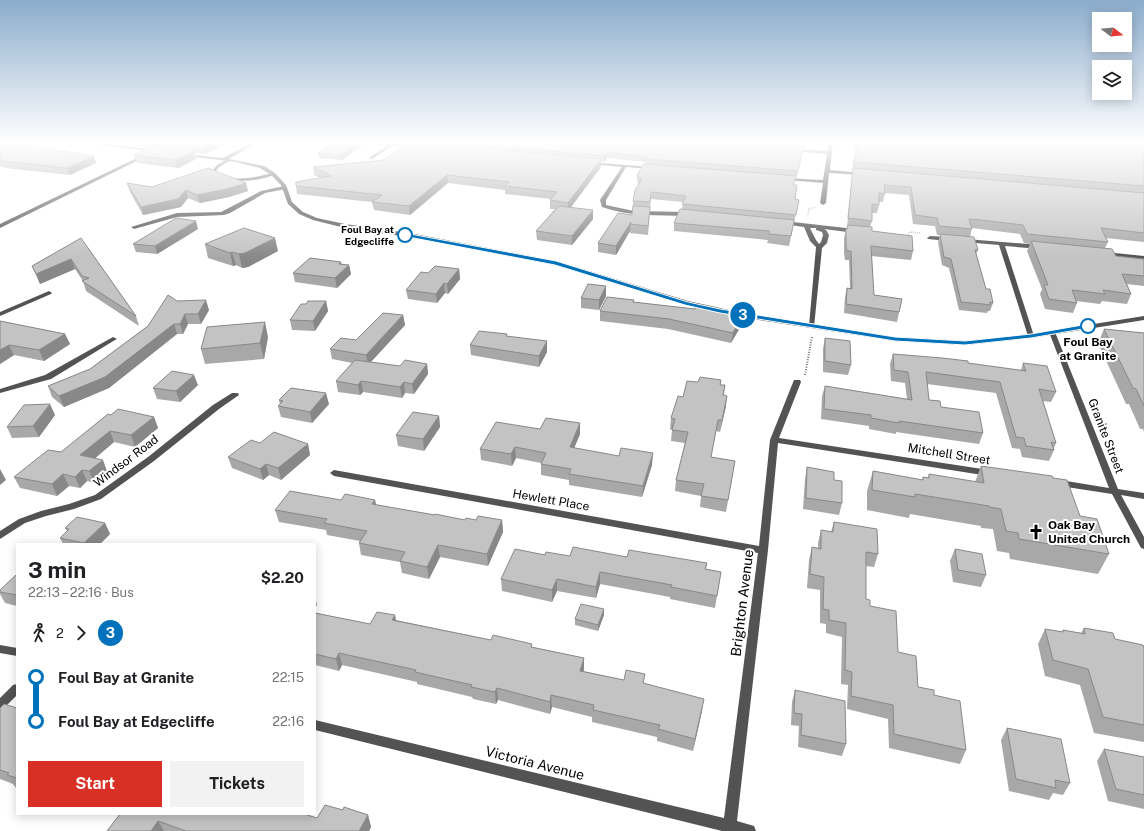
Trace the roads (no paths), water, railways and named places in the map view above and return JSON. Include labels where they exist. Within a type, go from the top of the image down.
[{"type":"street","points":[[0,226],[93,181]]},
{"type":"street","points":[[278,181],[284,188],[290,203],[301,213],[327,222],[556,263],[687,303],[752,317],[895,339],[965,343],[1031,336],[1144,318]]},
{"type":"street","points":[[615,181],[603,200],[604,206],[621,211],[693,214]]},
{"type":"street","points":[[812,181],[826,182],[823,203]]},
{"type":"street","points":[[134,227],[177,215],[222,214],[264,192],[284,188]]},
{"type":"street","points":[[776,222],[862,232]]},
{"type":"street","points":[[806,225],[824,231],[826,235],[824,243],[819,247],[812,326]]},
{"type":"street","points":[[806,225],[813,242],[819,247]]},
{"type":"street","points":[[930,238],[954,240]]},
{"type":"street","points":[[962,240],[1048,248]]},
{"type":"street","points":[[1001,244],[1031,336]]},
{"type":"street","points":[[1096,253],[1144,258]]},
{"type":"street","points":[[0,314],[49,293]]},
{"type":"street","name":"Granite Street","points":[[1052,332],[1115,492],[1144,546]]},
{"type":"street","points":[[0,391],[48,377],[113,338]]},
{"type":"street","name":"Brighton Avenue","points":[[729,829],[763,550],[774,440],[797,382]]},
{"type":"street","name":"Windsor Road","points":[[0,536],[22,521],[44,513],[71,507],[98,497],[151,459],[216,406],[235,395]]},
{"type":"street","name":"Mitchell Street","points":[[774,440],[999,474]]},
{"type":"street","name":"Hewlett Place","points":[[334,473],[763,550]]},
{"type":"street","points":[[1053,482],[1144,496]]},
{"type":"street","points":[[0,649],[16,652]]},
{"type":"street","name":"Victoria Avenue","points":[[316,725],[729,829],[749,831]]},
{"type":"lane","points":[[0,705],[16,689]]},
{"type":"place","name":"Foul Bay at Edgecliffe","points":[[405,235]]},
{"type":"place","name":"Foul Bay at Granite","points":[[1088,326]]},
{"type":"place","name":"Oak Bay United Church","points":[[1036,532]]}]
